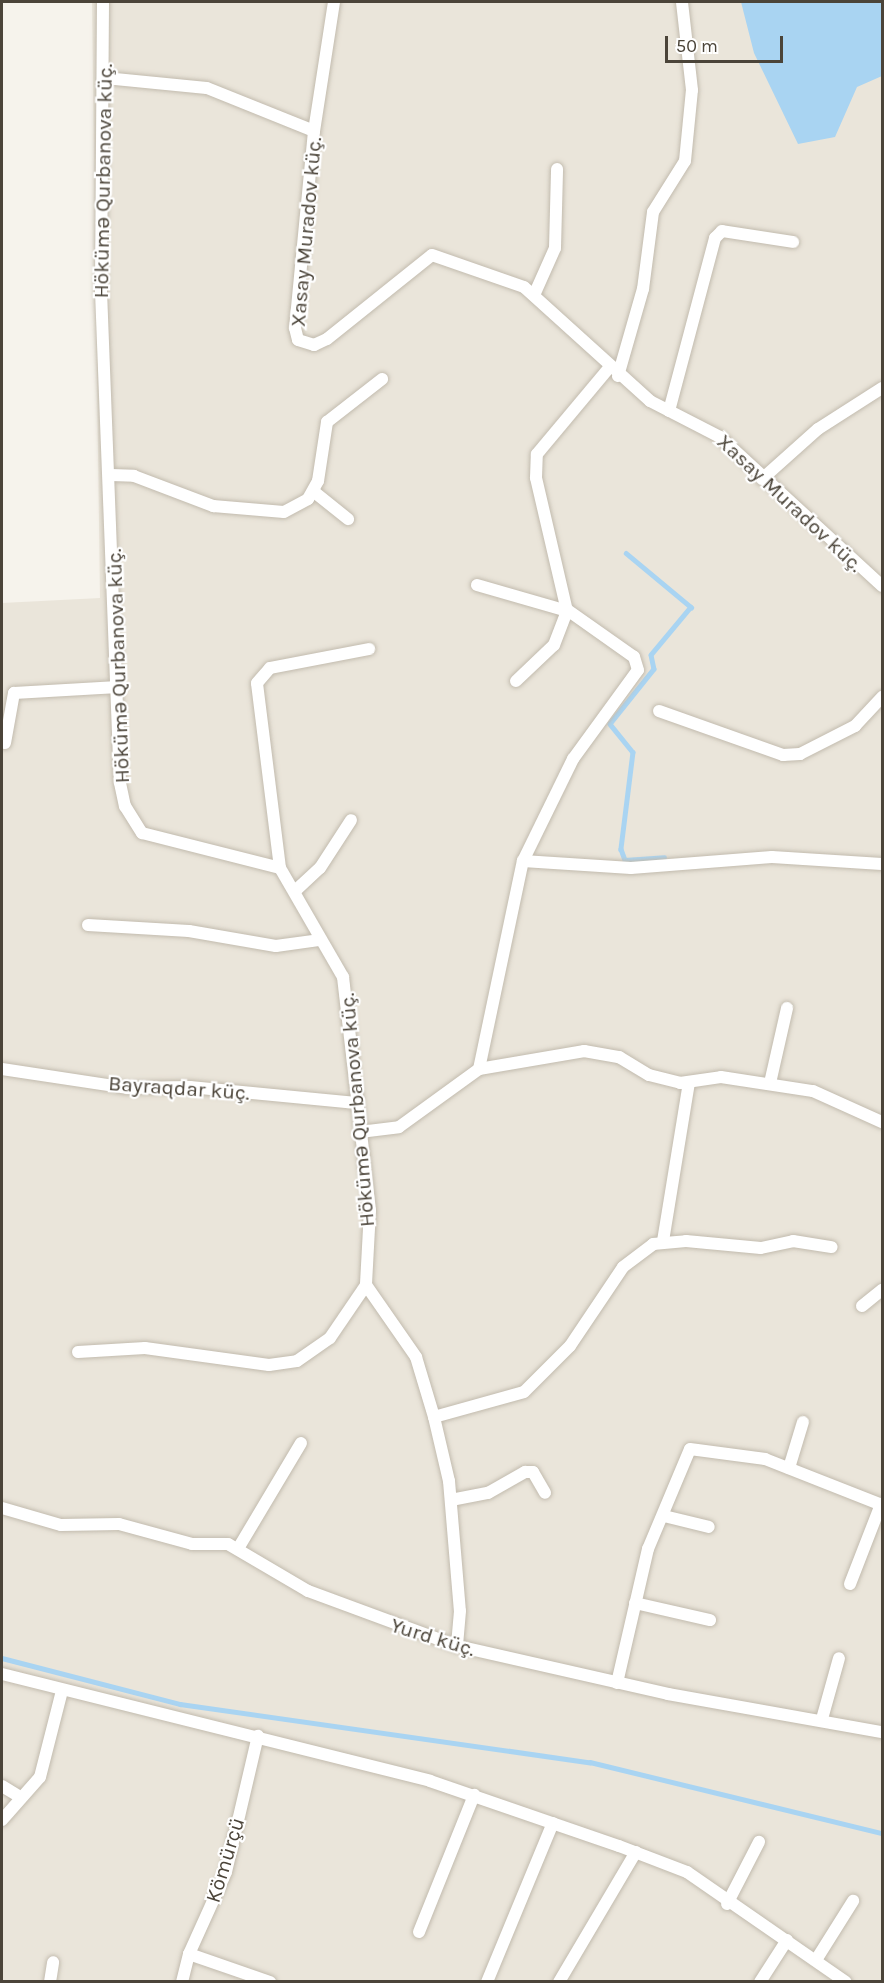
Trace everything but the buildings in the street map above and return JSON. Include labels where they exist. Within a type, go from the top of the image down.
[{"type":"street","name":"Hökümə Qurbanova küç.","points":[[104,2],[101,291],[111,475],[120,783],[125,806],[142,833],[279,868],[295,891],[319,940],[336,963],[348,996],[356,1103],[370,1210],[366,1285]]},
{"type":"street","name":"Xasay Muradov küç.","points":[[333,2],[314,132],[295,328],[304,345],[327,339],[432,255],[535,293],[613,372],[669,411],[720,437],[762,479],[882,586]]},
{"type":"street","points":[[516,681],[554,645],[567,610],[534,464],[613,372],[643,289],[653,212],[685,161],[692,90],[682,2]]},
{"type":"street","points":[[105,78],[207,88],[314,132]]},
{"type":"street","points":[[535,293],[555,249],[557,169]]},
{"type":"street","points":[[669,411],[715,238],[722,231],[793,242]]},
{"type":"street","points":[[111,475],[134,476],[213,506],[258,512],[298,507],[313,491],[327,422],[382,379]]},
{"type":"street","points":[[762,479],[818,429],[882,388]]},
{"type":"street","points":[[313,491],[348,519]]},
{"type":"street","points":[[477,585],[567,610],[634,657],[638,670],[573,759],[523,861],[479,1069]]},
{"type":"street","points":[[279,868],[257,683],[270,668],[369,649]]},
{"type":"street","points":[[5,743],[14,693],[118,687]]},
{"type":"street","points":[[659,711],[695,719],[783,754],[800,754],[834,738],[880,705]]},
{"type":"street","points":[[295,891],[320,868],[351,820]]},
{"type":"street","points":[[523,861],[631,868],[763,858],[882,864]]},
{"type":"street","points":[[88,925],[189,931],[276,946],[319,940]]},
{"type":"street","points":[[770,1083],[787,1008]]},
{"type":"street","points":[[360,1132],[399,1127],[479,1069],[598,1051],[649,1075],[688,1083],[721,1077],[813,1091],[882,1122]]},
{"type":"street","name":"Bayraqdar küç.","points":[[2,1069],[127,1088],[190,1087],[356,1103]]},
{"type":"street","points":[[663,1241],[688,1083]]},
{"type":"street","points":[[434,1417],[524,1392],[570,1346],[623,1267],[663,1241],[761,1248],[793,1241],[832,1246]]},
{"type":"street","points":[[78,1352],[145,1348],[258,1364],[297,1360],[330,1338],[366,1285],[416,1356],[434,1417],[451,1500],[458,1646]]},
{"type":"street","points":[[862,1306],[882,1290]]},
{"type":"street","points":[[789,1468],[803,1422]]},
{"type":"street","points":[[239,1547],[301,1443]]},
{"type":"street","points":[[617,1683],[648,1549],[664,1516],[690,1449],[747,1455],[789,1468],[882,1504],[850,1584]]},
{"type":"street","points":[[451,1500],[488,1493],[525,1472],[533,1472],[545,1493]]},
{"type":"street","name":"Yurd küç.","points":[[2,1508],[61,1525],[119,1524],[192,1544],[239,1547],[308,1591],[458,1646],[617,1683],[822,1719],[882,1732]]},
{"type":"street","points":[[664,1516],[709,1527]]},
{"type":"street","points":[[635,1603],[710,1620]]},
{"type":"street","points":[[822,1719],[839,1658]]},
{"type":"street","points":[[2,1674],[62,1691],[258,1736],[474,1795],[636,1852],[687,1872],[727,1904],[787,1940],[846,1982]]},
{"type":"street","points":[[2,1820],[46,1765],[62,1691]]},
{"type":"street","name":"Kömürçü","points":[[182,1982],[189,1954],[226,1872],[258,1736]]},
{"type":"street","points":[[2,1786],[20,1797]]},
{"type":"street","points":[[419,1932],[474,1795]]},
{"type":"street","points":[[487,1982],[553,1823]]},
{"type":"street","points":[[727,1904],[759,1842]]},
{"type":"street","points":[[559,1982],[636,1852]]},
{"type":"street","points":[[816,1960],[853,1901]]},
{"type":"street","points":[[760,1982],[787,1940]]},
{"type":"street","points":[[189,1954],[270,1982]]},
{"type":"street","points":[[50,1982],[53,1962]]},
{"type":"shaded area","points":[[92,2],[882,2],[882,1981],[2,1981],[2,603],[100,598]]},
{"type":"water","points":[[741,2],[882,3],[882,76],[857,87],[835,137],[798,144],[754,53]]},
{"type":"waterway","points":[[626,553],[691,607],[651,655],[654,669],[610,724],[633,752],[621,849],[625,860],[664,857]]},
{"type":"waterway","points":[[2,1658],[180,1704],[590,1762],[882,1833]]}]
